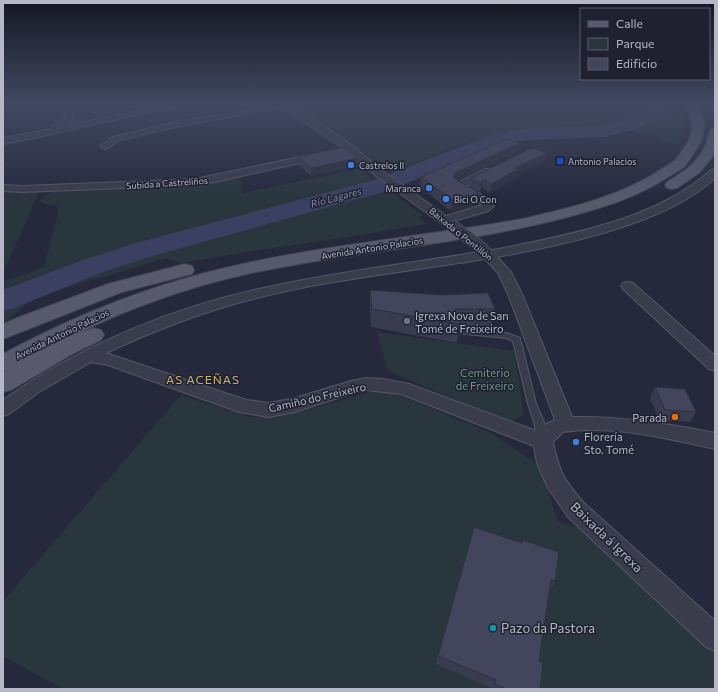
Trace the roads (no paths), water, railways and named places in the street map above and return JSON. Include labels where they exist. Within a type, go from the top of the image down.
[{"type":"main road","name":"Avenida Antonio Palacios","points":[[3,364],[39,344],[95,318],[152,295],[183,285],[240,270],[291,260],[474,232],[555,216],[606,201],[647,184],[675,167],[692,150],[698,135]]},
{"type":"main road","name":"Avenida Antonio Palacios","points":[[3,384],[68,347],[111,327],[169,304],[230,285],[304,270],[512,237],[568,225],[622,208],[666,189],[696,169],[708,154],[712,146],[712,135]]},
{"type":"main road","points":[[3,332],[108,291],[177,272],[249,258],[332,247],[386,246]]},
{"type":"street","points":[[3,146],[32,135]]},
{"type":"street","points":[[3,141],[40,135]]},
{"type":"street","points":[[105,146],[112,140],[132,135]]},
{"type":"street","name":"Baixada ó Pontillón","points":[[331,135],[351,149],[375,170],[487,253],[504,272],[515,294],[566,425]]},
{"type":"street","name":"Subida a Castreliños","points":[[3,188],[23,189],[195,182],[215,179],[351,149]]},
{"type":"street","points":[[447,222],[484,209],[488,206],[486,202],[459,186],[499,167]]},
{"type":"street","points":[[3,409],[38,384],[90,356],[142,331],[228,300],[277,289],[558,240],[610,226],[669,204],[695,189],[715,172]]},
{"type":"street","points":[[628,286],[715,365]]},
{"type":"street","name":"Camiño do Freixeiro","points":[[90,356],[111,360],[246,408],[269,410],[295,405],[351,387],[366,384],[403,388],[543,441]]},
{"type":"street","points":[[543,441],[553,429],[566,425],[633,426],[664,430],[715,441]]},
{"type":"street","name":"Baixada á Igrexa","points":[[543,441],[546,463],[558,488],[576,510],[715,638]]},
{"type":"lane","points":[[456,331],[507,336],[517,340],[532,404],[539,422],[543,441]]},
{"type":"waterway","name":"Río Lagares","points":[[3,301],[93,266],[146,249],[382,185],[498,139],[520,135]]},
{"type":"place","name":"Antonio Palacios","points":[[560,161]]},
{"type":"place","name":"Castrelos II","points":[[351,165]]},
{"type":"place","name":"Maranca","points":[[429,188]]},
{"type":"place","name":"Bici O Con","points":[[446,199]]},
{"type":"place","name":"Igrexa Nova de San Tomé de Freixeiro","points":[[407,321]]},
{"type":"place","name":"Parada","points":[[675,417]]},
{"type":"place","name":"Florería Sto. Tomé","points":[[576,442]]},
{"type":"place","name":"Pazo da Pastora","points":[[493,628]]},
{"type":"district","name":"AS ACEÑAS","points":[[203,379]]},
{"type":"park label","name":"Cemiterio de Freixeiro","points":[[485,378]]}]
